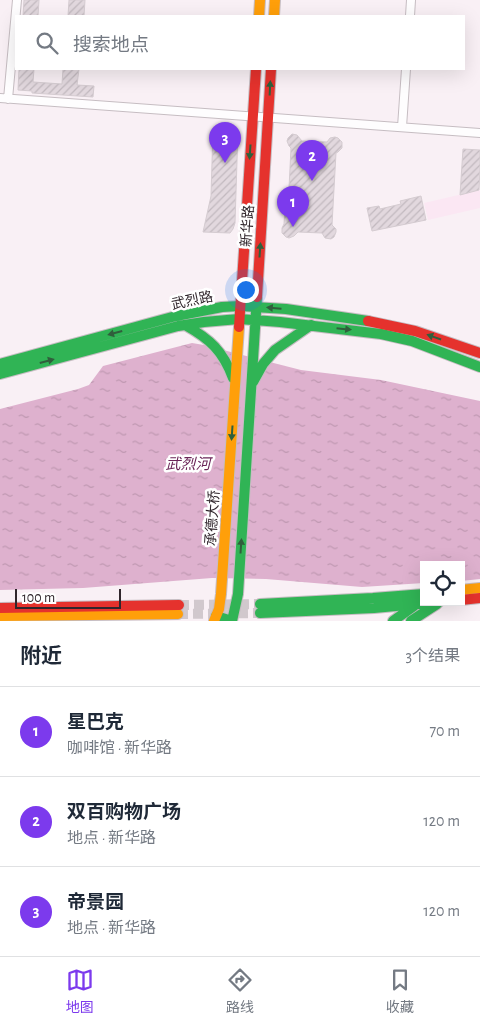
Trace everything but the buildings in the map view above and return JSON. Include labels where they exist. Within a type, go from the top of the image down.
[{"type":"main road","points":[[259,15],[260,0]]},
{"type":"main road","points":[[274,15],[275,0]]},
{"type":"main road","name":"新华路","points":[[235,384],[256,70]]},
{"type":"main road","name":"新华路","points":[[251,385],[271,70]]},
{"type":"main road","name":"武烈路","points":[[0,364],[176,316],[222,307],[240,306],[286,309],[380,323],[415,331],[480,353]]},
{"type":"main road","name":"武烈路","points":[[0,374],[185,325],[240,319],[381,334],[404,339],[480,367]]},
{"type":"main road","points":[[185,325],[200,333],[215,345],[229,366],[235,384]]},
{"type":"main road","points":[[215,619],[232,621],[238,594],[251,385],[263,364],[275,350],[310,325]]},
{"type":"main road","name":"承德大桥","points":[[215,619],[219,609],[221,594],[235,384]]},
{"type":"main road","points":[[465,590],[480,588]]},
{"type":"main road","points":[[420,594],[260,608],[374,608],[420,602]]},
{"type":"main road","points":[[465,600],[480,598]]},
{"type":"main road","points":[[393,621],[420,602]]},
{"type":"main road","points":[[416,619],[434,606]]},
{"type":"main road","points":[[0,608],[178,610],[0,616]]},
{"type":"street","points":[[15,15],[17,0]]},
{"type":"street","points":[[410,15],[411,0]]},
{"type":"street","points":[[15,15],[4,98],[480,133]]},
{"type":"street","points":[[402,127],[406,70]]},
{"type":"shaded area","points":[[480,190],[480,208],[428,220],[424,203]]},
{"type":"water","name":"武烈河","points":[[192,343],[301,370],[381,380],[480,401],[480,579],[465,581],[465,561],[420,561],[420,583],[362,587],[266,579],[212,578],[83,588],[0,590],[0,409],[89,385],[103,366]]},
{"type":"tunnel","points":[[179,605],[260,604]]},
{"type":"tunnel","points":[[178,614],[260,613]]},
{"type":"traffic: fast","points":[[216,616],[232,621],[238,594],[257,297]]},
{"type":"traffic: fast","points":[[0,364],[176,316],[222,307],[240,306],[286,309],[368,321]]},
{"type":"traffic: fast","points":[[0,374],[178,326],[239,319],[381,334],[412,341],[480,367]]},
{"type":"traffic: fast","points":[[185,325],[202,335],[215,347],[225,360],[233,378]]},
{"type":"traffic: fast","points":[[253,382],[263,364],[275,350],[311,325]]},
{"type":"traffic: fast","points":[[260,604],[420,594]]},
{"type":"traffic: fast","points":[[260,613],[374,608],[420,604]]},
{"type":"traffic: fast","points":[[393,621],[414,606]]},
{"type":"traffic: fast","points":[[411,621],[434,606]]},
{"type":"traffic: slow","points":[[259,15],[260,0]]},
{"type":"traffic: slow","points":[[274,15],[275,0]]},
{"type":"traffic: slow","points":[[214,621],[219,609],[221,594],[239,327]]},
{"type":"traffic: slow","points":[[465,590],[480,588]]},
{"type":"traffic: slow","points":[[0,616],[178,614]]},
{"type":"traffic: jam","points":[[239,327],[256,70]]},
{"type":"traffic: jam","points":[[257,297],[271,70]]},
{"type":"traffic: jam","points":[[368,321],[415,331],[480,353]]},
{"type":"traffic: jam","points":[[465,600],[480,598]]},
{"type":"traffic: jam","points":[[0,608],[179,605]]},
{"type":"place","name":"帝景园","points":[[225,163]]},
{"type":"place","name":"双百购物广场","points":[[312,181]]},
{"type":"place","name":"星巴克","points":[[293,227]]}]
